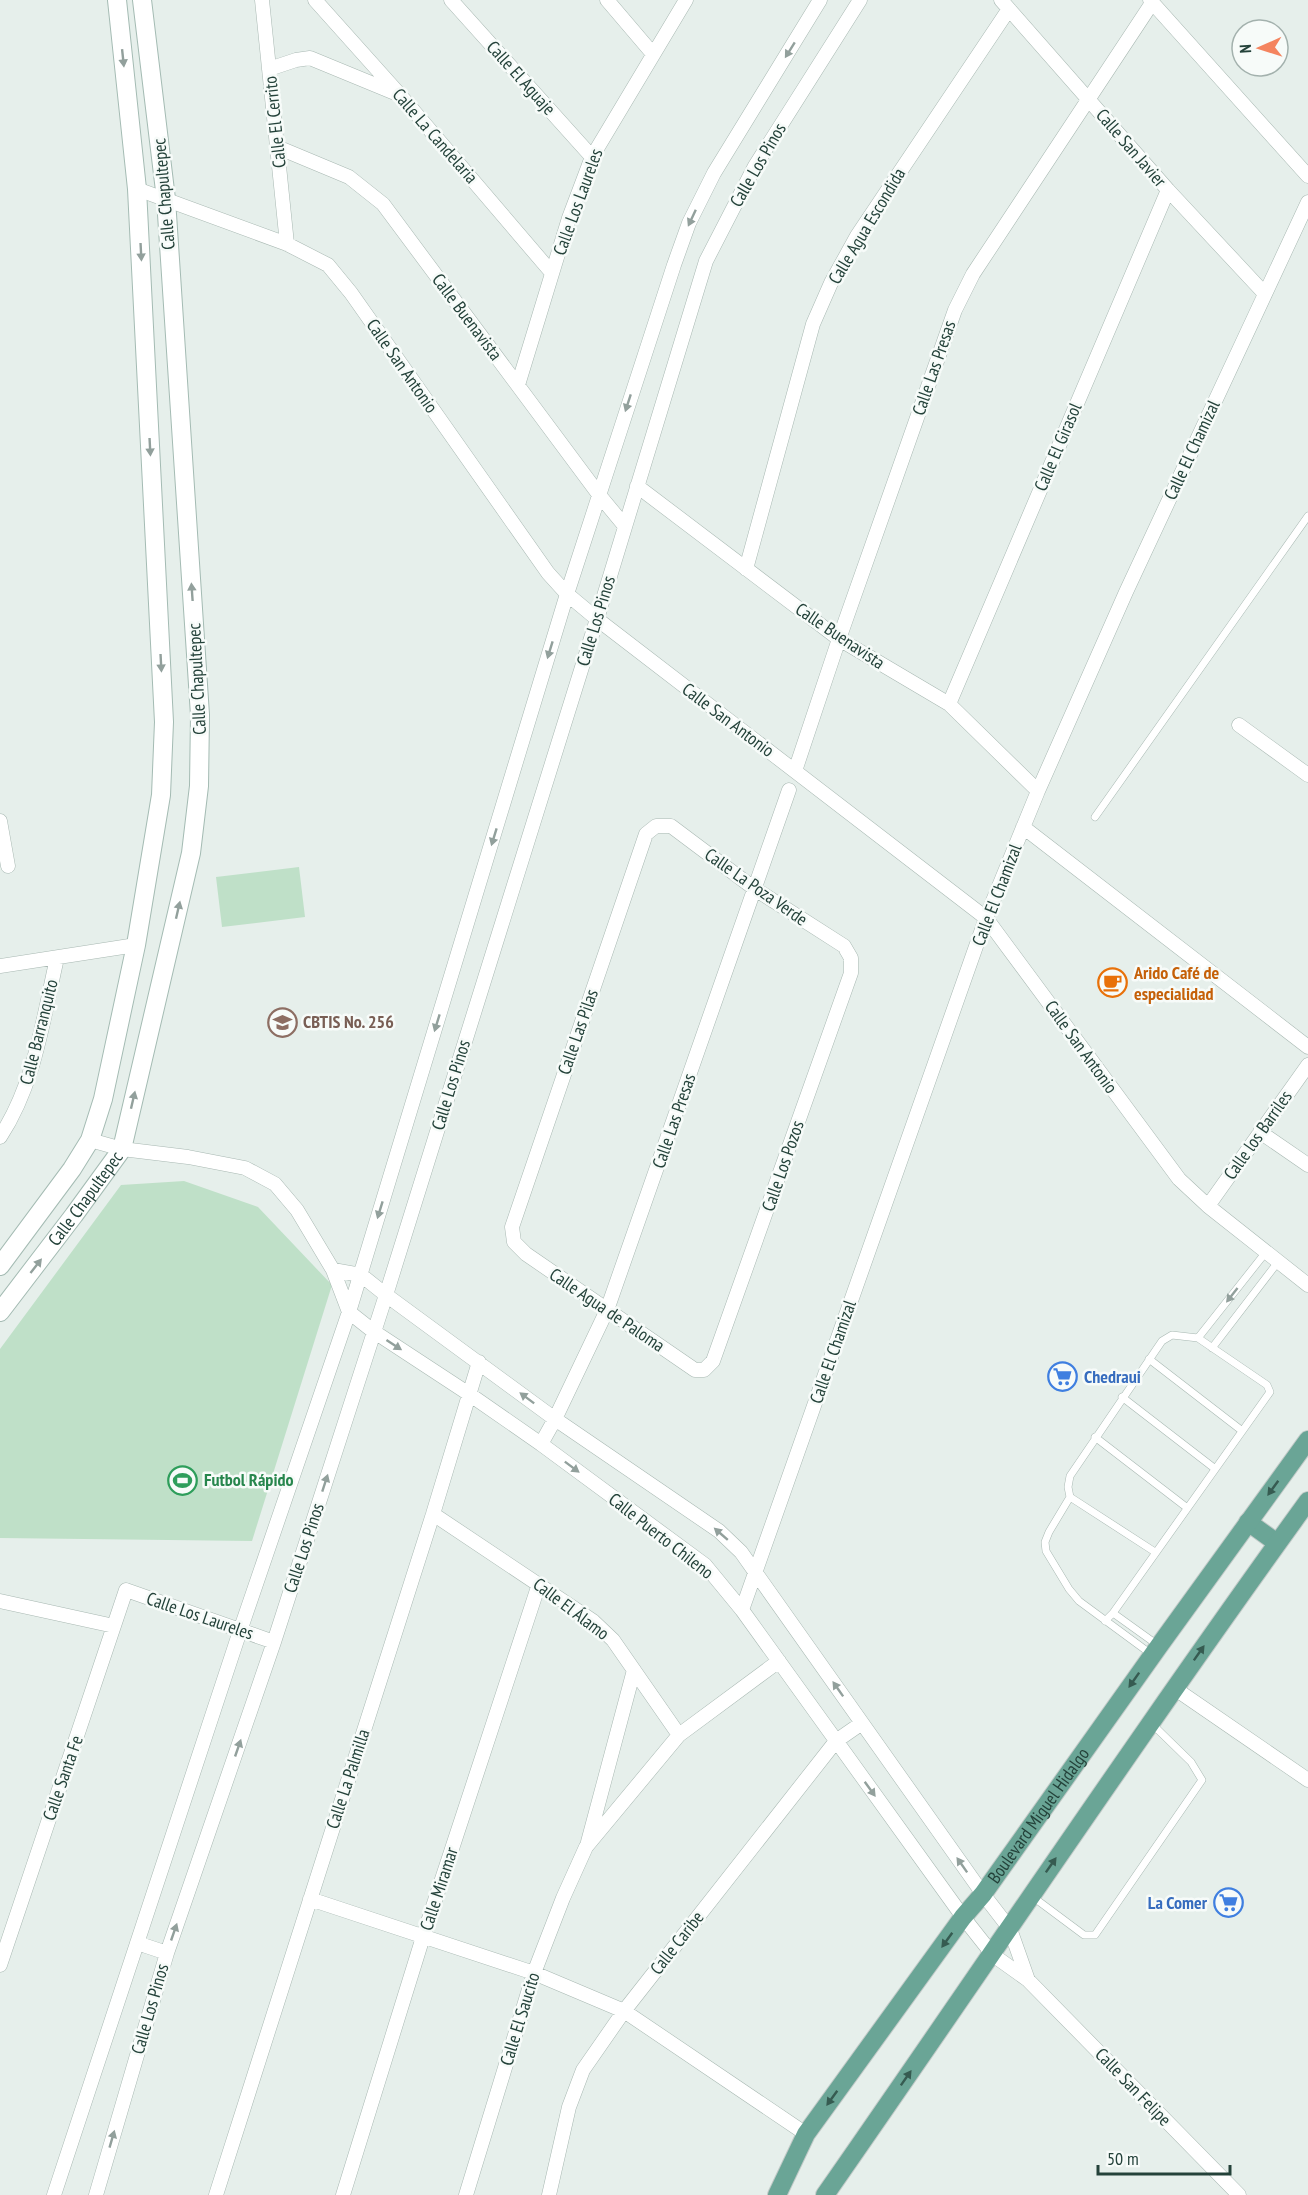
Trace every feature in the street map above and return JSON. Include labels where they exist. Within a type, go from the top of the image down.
[{"type":"main road","name":"Boulevard Miguel Hidalgo","points":[[777,2195],[806,2134],[963,1917],[983,1894],[1155,1650],[1308,1440]]},
{"type":"main road","name":"Boulevard Miguel Hidalgo","points":[[825,2195],[993,1955],[1031,1895],[1174,1688],[1308,1501]]},
{"type":"main road","points":[[1248,1522],[1277,1543]]},
{"type":"street","name":"Calle Chapultepec","points":[[0,1266],[72,1169],[90,1140],[103,1099],[136,945],[161,795],[164,722],[137,189],[117,0]]},
{"type":"street","name":"Calle Chapultepec","points":[[0,1312],[122,1149],[191,853],[199,786],[200,715],[166,199],[142,0]]},
{"type":"street","name":"Calle El Cerrito","points":[[262,0],[287,244]]},
{"type":"street","name":"Calle La Candelaria","points":[[315,0],[400,95],[552,273]]},
{"type":"street","name":"Calle El Aguaje","points":[[451,0],[592,157]]},
{"type":"street","points":[[607,0],[653,54]]},
{"type":"street","name":"Calle Los Laureles","points":[[518,385],[569,218],[592,157],[686,0]]},
{"type":"street","name":"Calle Los Pinos","points":[[54,2195],[240,1631],[361,1275],[567,594],[689,223],[714,173],[820,0]]},
{"type":"street","name":"Calle Los Pinos","points":[[96,2195],[167,1953],[274,1642],[386,1295],[706,261],[755,166],[860,0]]},
{"type":"street","points":[[1151,1],[1308,176]]},
{"type":"street","name":"Calle Las Presas","points":[[795,771],[955,310],[973,274],[1089,100],[1151,1]]},
{"type":"street","name":"Calle San Javier","points":[[1005,5],[1168,190],[1265,294]]},
{"type":"street","name":"Calle Agua Escondida","points":[[746,569],[813,324],[831,284],[857,236],[1005,5]]},
{"type":"street","points":[[269,69],[310,58],[400,95]]},
{"type":"street","name":"Calle Buenavista","points":[[277,147],[350,177],[383,204],[624,525]]},
{"type":"street","name":"Calle San Antonio","points":[[137,189],[287,244],[328,265],[351,293],[540,562],[567,594],[986,918],[1179,1179],[1208,1206],[1308,1285]]},
{"type":"street","name":"Calle El Girasol","points":[[949,704],[1168,190]]},
{"type":"street","name":"Calle El Chamizal","points":[[742,1610],[986,918],[1038,791],[1126,592],[1308,202]]},
{"type":"street","name":"Calle Buenavista","points":[[637,486],[839,639],[949,704],[1038,791]]},
{"type":"street","points":[[1239,725],[1308,775]]},
{"type":"street","name":"Calle Las Presas","points":[[541,1444],[607,1310],[789,790]]},
{"type":"street","points":[[0,820],[8,866]]},
{"type":"street","name":"Calle La Poza Verde","points":[[656,826],[671,826],[755,889],[844,946],[852,958]]},
{"type":"street","name":"Calle Las Pilas","points":[[514,1242],[512,1227],[634,868],[646,834],[656,826]]},
{"type":"street","points":[[1023,827],[1308,1047]]},
{"type":"street","points":[[0,966],[136,945]]},
{"type":"street","name":"Calle Barranquito","points":[[0,1137],[19,1105],[30,1077],[57,958]]},
{"type":"street","name":"Calle Los Pozos","points":[[704,1370],[714,1361],[851,973],[852,958]]},
{"type":"street","name":"Calle los Barriles","points":[[1208,1206],[1308,1065]]},
{"type":"street","points":[[1260,1132],[1308,1165]]},
{"type":"street","points":[[90,1140],[122,1149],[188,1157],[245,1168],[276,1184],[297,1210],[333,1270],[349,1312]]},
{"type":"street","name":"Calle Agua de Paloma","points":[[514,1242],[526,1254],[695,1370],[704,1370]]},
{"type":"street","name":"Calle Puerto Chileno","points":[[333,1270],[361,1275],[555,1419],[718,1531],[741,1552],[1010,1929],[1028,1980]]},
{"type":"street","name":"Calle Puerto Chileno","points":[[349,1312],[541,1444],[705,1565],[742,1610],[963,1917],[993,1955]]},
{"type":"street","name":"Calle La Palmilla","points":[[216,2195],[433,1514],[479,1362]]},
{"type":"street","name":"Calle El Álamo","points":[[433,1514],[593,1621],[613,1640],[679,1735]]},
{"type":"street","name":"Calle Miramar","points":[[343,2195],[423,1936],[539,1584]]},
{"type":"street","name":"Calle Los Laureles","points":[[126,1590],[274,1642]]},
{"type":"street","name":"Calle Santa Fe","points":[[0,1965],[4,1943],[126,1590]]},
{"type":"street","points":[[0,1601],[114,1626]]},
{"type":"street","name":"Calle El Saucito","points":[[586,1847],[679,1735],[779,1661]]},
{"type":"street","name":"Calle El Saucito","points":[[466,2195],[534,1973],[563,1898],[586,1847],[634,1670]]},
{"type":"street","points":[[1174,1688],[1308,1780]]},
{"type":"street","name":"Calle Caribe","points":[[549,2195],[569,2107],[583,2070],[624,2011],[836,1742],[862,1723]]},
{"type":"street","points":[[310,1899],[534,1973],[624,2011],[806,2134]]},
{"type":"street","points":[[137,1943],[167,1953]]},
{"type":"street","name":"Calle San Felipe","points":[[993,1955],[1028,1980],[1239,2195]]},
{"type":"lane","points":[[1095,818],[1308,516]]},
{"type":"lane","points":[[1198,1338],[1266,1252]]},
{"type":"lane","points":[[1212,1348],[1278,1262]]},
{"type":"lane","points":[[1105,1621],[1113,1613],[1186,1507],[1270,1392],[1267,1385],[1198,1338],[1172,1335],[1162,1341],[1070,1476],[1068,1487],[1070,1497],[1044,1542],[1046,1551],[1079,1601],[1105,1621],[1155,1650]]},
{"type":"lane","points":[[1149,1359],[1241,1430]]},
{"type":"lane","points":[[1122,1397],[1214,1468]]},
{"type":"lane","points":[[1095,1437],[1186,1507]]},
{"type":"lane","points":[[1070,1497],[1155,1552]]},
{"type":"lane","points":[[1113,1613],[1155,1650]]},
{"type":"lane","points":[[1031,1895],[1084,1935],[1095,1935],[1202,1780],[1191,1762],[1150,1723]]},
{"type":"green space","points":[[299,867],[305,917],[222,927],[216,877]]},
{"type":"green space","points":[[184,1181],[258,1207],[332,1285],[252,1541],[0,1538],[0,1349],[121,1185]]},
{"type":"place","name":"Arido Café de especialidad","points":[[1113,983]]},
{"type":"place","name":"CBTIS No. 256","points":[[282,1022]]},
{"type":"place","name":"Chedraui","points":[[1063,1377]]},
{"type":"place","name":"Futbol Rápido","points":[[183,1480]]},
{"type":"place","name":"La Comer","points":[[1228,1903]]}]
